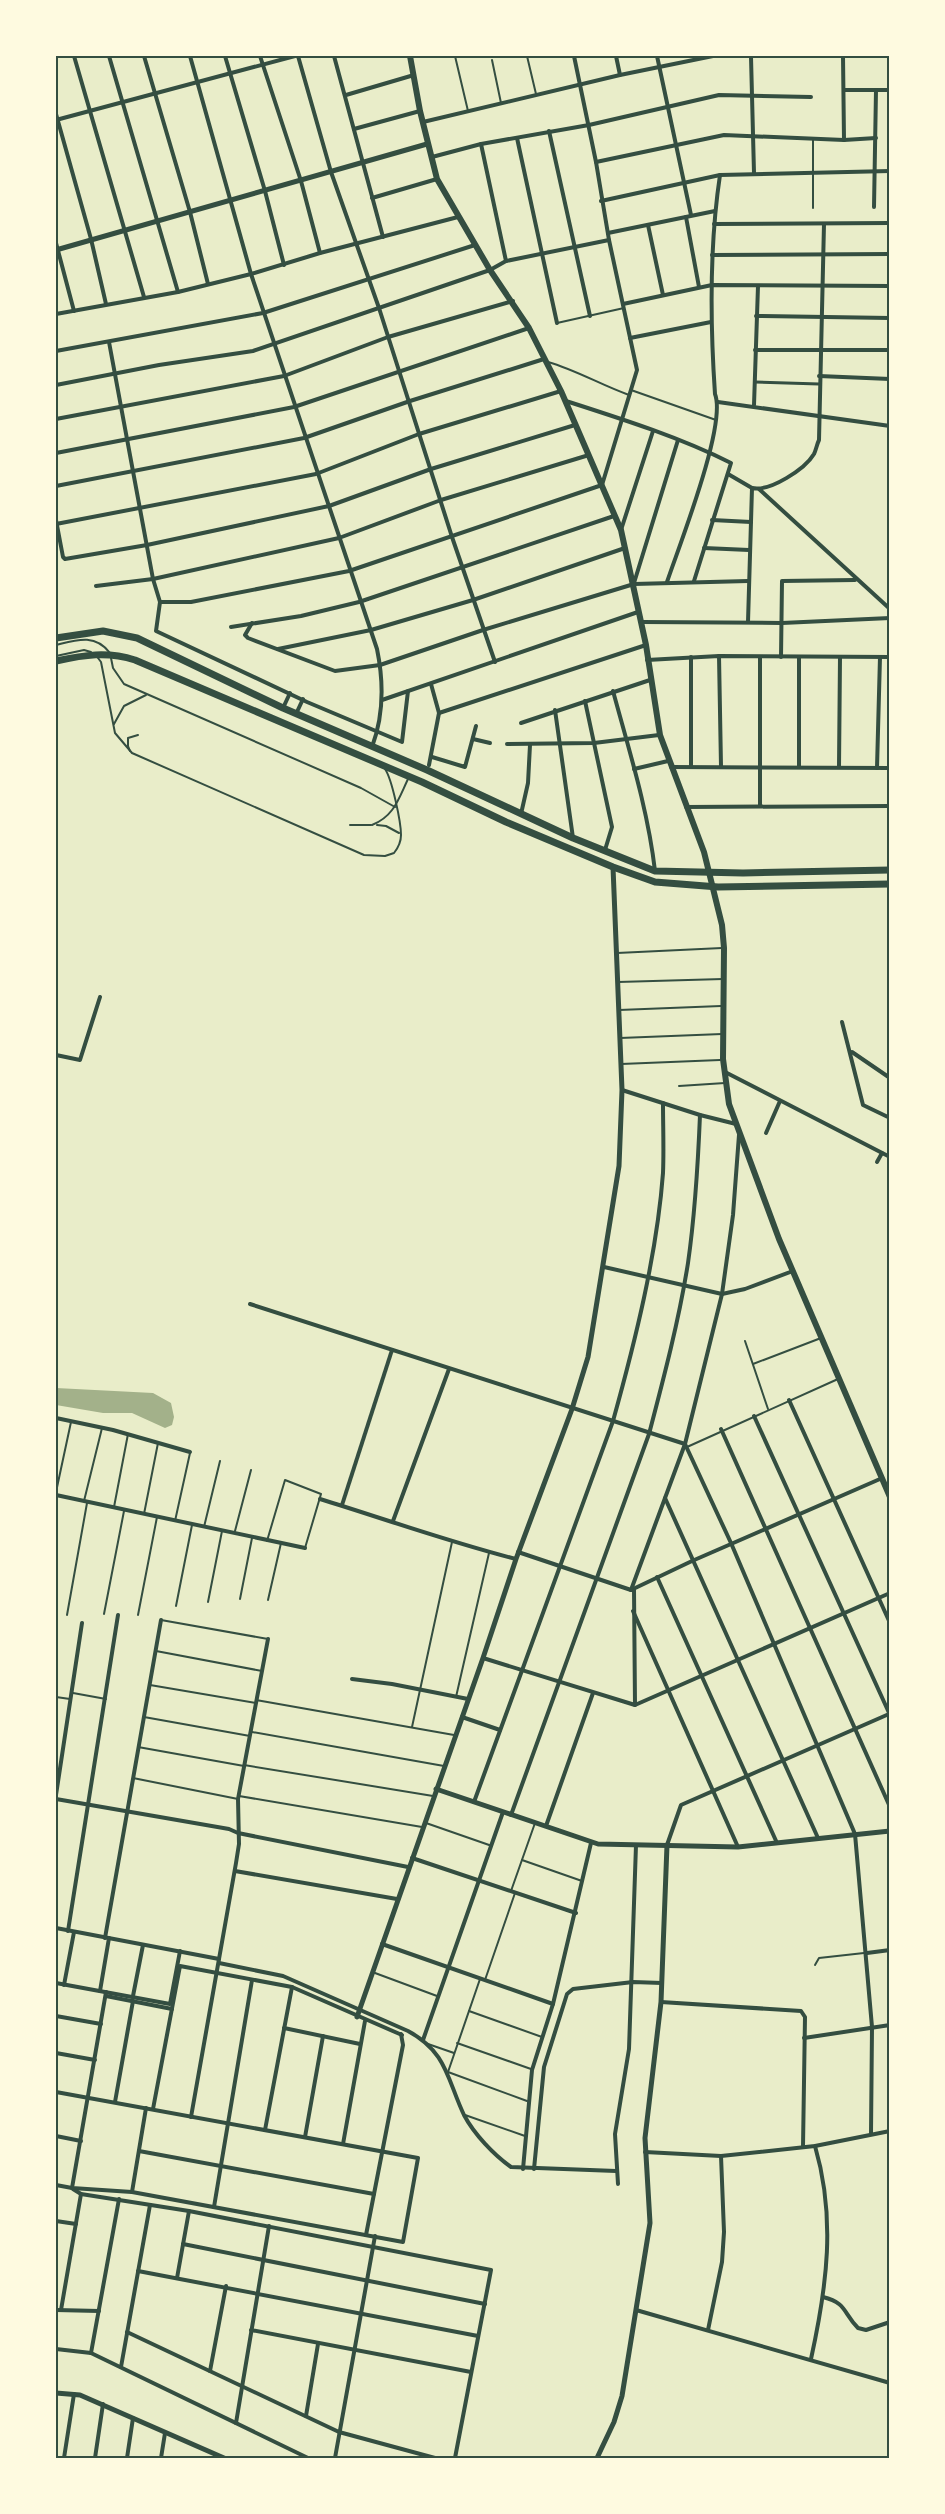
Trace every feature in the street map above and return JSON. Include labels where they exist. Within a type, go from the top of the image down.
[{"type":"main road","points":[[410,56],[422,122],[437,178],[490,270],[529,328],[566,401],[627,547],[660,735],[710,873],[724,936],[723,1059],[725,1083],[736,1124],[838,1380],[880,1479],[890,1497]]},
{"type":"main road","points":[[56,638],[93,631],[125,634],[296,714],[415,765],[573,838],[655,871],[710,873],[890,870]]},
{"type":"main road","points":[[56,661],[94,654],[110,654],[135,660],[409,776],[506,822],[655,882],[714,886],[890,885]]},
{"type":"main road","points":[[409,776],[415,765]]},
{"type":"street","points":[[74,56],[144,297]]},
{"type":"street","points":[[109,56],[178,292]]},
{"type":"street","points":[[144,56],[190,212],[208,284]]},
{"type":"street","points":[[190,56],[251,274],[359,603],[371,630],[380,665],[382,700],[377,733],[372,748]]},
{"type":"street","points":[[225,56],[284,265]]},
{"type":"street","points":[[260,56],[301,181],[320,253]]},
{"type":"street","points":[[106,304],[91,239],[56,118],[124,103],[230,72],[296,56],[331,172],[379,308],[452,537],[495,662]]},
{"type":"street","points":[[334,56],[383,237]]},
{"type":"street","points":[[160,602],[191,602],[349,572],[602,484],[637,370],[601,201],[596,162],[574,56]]},
{"type":"street","points":[[616,56],[620,75]]},
{"type":"street","points":[[657,56],[685,184],[699,287]]},
{"type":"street","points":[[422,122],[620,75],[713,56]]},
{"type":"street","points":[[731,56],[880,56]]},
{"type":"street","points":[[751,56],[754,173]]},
{"type":"street","points":[[843,56],[844,140]]},
{"type":"street","points":[[346,95],[414,75]]},
{"type":"street","points":[[844,90],[890,90]]},
{"type":"street","points":[[874,207],[876,90]]},
{"type":"street","points":[[430,157],[481,144],[589,125],[719,95],[811,97]]},
{"type":"street","points":[[354,129],[420,111]]},
{"type":"street","points":[[549,131],[590,315]]},
{"type":"street","points":[[596,162],[724,135],[844,140],[876,138]]},
{"type":"street","points":[[517,138],[557,323]]},
{"type":"street","points":[[74,311],[56,247],[265,192],[427,144]]},
{"type":"street","points":[[481,144],[506,261]]},
{"type":"street","points":[[601,201],[720,175],[890,171]]},
{"type":"street","points":[[667,582],[710,452],[716,420],[718,402],[715,394],[711,322],[712,255],[720,175]]},
{"type":"street","points":[[372,198],[437,178]]},
{"type":"street","points":[[608,234],[715,211]]},
{"type":"street","points":[[56,314],[178,292],[458,217]]},
{"type":"street","points":[[714,224],[890,224]]},
{"type":"street","points":[[728,474],[752,488],[759,489],[777,484],[814,454],[819,440],[824,224]]},
{"type":"street","points":[[648,225],[663,295]]},
{"type":"street","points":[[56,386],[159,365],[253,351],[490,270],[506,261],[609,240]]},
{"type":"street","points":[[56,351],[264,313],[475,245]]},
{"type":"street","points":[[712,255],[890,254]]},
{"type":"street","points":[[624,306],[712,285],[890,286]]},
{"type":"street","points":[[754,405],[758,286]]},
{"type":"street","points":[[56,419],[284,376],[388,337],[513,302]]},
{"type":"street","points":[[756,316],[890,318]]},
{"type":"street","points":[[630,338],[711,322]]},
{"type":"street","points":[[56,453],[294,406],[529,328]]},
{"type":"street","points":[[109,342],[153,579],[160,602],[155,629],[159,633],[377,733],[402,742],[408,691]]},
{"type":"street","points":[[755,350],[890,350]]},
{"type":"street","points":[[56,486],[304,438],[410,401],[545,360]]},
{"type":"street","points":[[819,376],[890,379]]},
{"type":"street","points":[[754,382],[819,384]]},
{"type":"street","points":[[561,391],[419,434],[316,474],[56,523],[63,557],[65,559],[147,545],[329,507],[431,469],[575,425]]},
{"type":"street","points":[[566,401],[710,452],[731,463],[694,581]]},
{"type":"street","points":[[718,402],[754,405],[890,426]]},
{"type":"street","points":[[621,530],[653,431]]},
{"type":"street","points":[[634,584],[678,440]]},
{"type":"street","points":[[96,586],[153,579],[339,538],[441,500],[589,455]]},
{"type":"street","points":[[748,622],[752,488]]},
{"type":"street","points":[[759,489],[890,609]]},
{"type":"street","points":[[231,627],[301,616],[359,603],[615,516]]},
{"type":"street","points":[[712,520],[751,522]]},
{"type":"street","points":[[278,649],[371,630],[473,600],[627,547]]},
{"type":"street","points":[[704,548],[749,550]]},
{"type":"street","points":[[781,657],[782,580],[856,580]]},
{"type":"street","points":[[252,623],[245,636],[335,671],[380,665],[483,630],[634,584],[748,581]]},
{"type":"street","points":[[382,700],[639,612]]},
{"type":"street","points":[[641,622],[782,622],[890,618]]},
{"type":"street","points":[[439,713],[645,645]]},
{"type":"street","points":[[647,660],[719,656],[890,657]]},
{"type":"street","points":[[719,656],[720,766]]},
{"type":"street","points":[[691,657],[691,767]]},
{"type":"street","points":[[760,657],[760,806]]},
{"type":"street","points":[[799,767],[800,657]]},
{"type":"street","points":[[839,767],[840,657]]},
{"type":"street","points":[[877,768],[880,657]]},
{"type":"street","points":[[521,723],[650,680]]},
{"type":"street","points":[[429,765],[439,713],[431,684]]},
{"type":"street","points":[[613,691],[634,769],[655,871]]},
{"type":"street","points":[[283,708],[290,693]]},
{"type":"street","points":[[296,714],[303,699]]},
{"type":"street","points":[[585,701],[612,827],[604,851]]},
{"type":"street","points":[[555,710],[573,838]]},
{"type":"street","points":[[432,757],[465,767],[476,726]]},
{"type":"street","points":[[507,744],[594,743],[660,735]]},
{"type":"street","points":[[473,739],[490,743]]},
{"type":"street","points":[[521,814],[528,783],[530,745]]},
{"type":"street","points":[[634,769],[669,764],[691,767],[890,768]]},
{"type":"street","points":[[686,807],[890,807]]},
{"type":"street","points":[[357,2017],[588,1357],[619,1167],[622,1090],[613,867]]},
{"type":"street","points":[[56,1055],[80,1060],[100,997]]},
{"type":"street","points":[[842,1022],[863,1105],[890,1118]]},
{"type":"street","points":[[851,1051],[890,1078]]},
{"type":"street","points":[[724,1071],[890,1157]]},
{"type":"street","points":[[622,1090],[736,1124]]},
{"type":"street","points":[[766,1133],[780,1101]]},
{"type":"street","points":[[474,1802],[558,1566],[613,1421],[629,1364],[648,1278],[663,1173],[663,1103]]},
{"type":"street","points":[[511,1815],[649,1434],[684,1286],[696,1183],[700,1115]]},
{"type":"street","points":[[634,1704],[633,1589],[664,1497],[686,1446],[722,1293],[733,1215],[740,1131]]},
{"type":"street","points":[[877,1162],[882,1153]]},
{"type":"street","points":[[604,1267],[722,1293],[745,1289],[793,1271]]},
{"type":"street","points":[[250,1304],[686,1446],[775,1643],[855,1834],[872,2027],[871,2134]]},
{"type":"street","points":[[342,1506],[392,1350]]},
{"type":"street","points":[[393,1521],[449,1369]]},
{"type":"street","points":[[789,1400],[890,1623]]},
{"type":"street","points":[[597,2458],[614,2422],[622,2396],[650,2223],[645,2138],[661,2002],[667,1845],[679,1806],[747,1774],[889,1714],[800,1513],[754,1416]]},
{"type":"street","points":[[56,1418],[128,1434],[190,1452]]},
{"type":"street","points":[[721,1430],[890,1806]]},
{"type":"street","points":[[518,1552],[633,1589],[731,1543],[880,1479]]},
{"type":"street","points":[[56,1494],[305,1548]]},
{"type":"street","points":[[320,1497],[452,1542],[516,1559]]},
{"type":"street","points":[[664,1497],[818,1838]]},
{"type":"street","points":[[657,1577],[777,1842]]},
{"type":"street","points":[[483,1658],[634,1704],[669,1691],[890,1593]]},
{"type":"street","points":[[633,1611],[738,1847]]},
{"type":"street","points":[[68,1931],[118,1616]]},
{"type":"street","points":[[100,1991],[127,1810],[161,1620]]},
{"type":"street","points":[[82,1623],[56,1797],[229,1828],[238,1833],[408,1867]]},
{"type":"street","points":[[191,2117],[235,1871],[239,1844],[239,1797],[268,1639]]},
{"type":"street","points":[[352,1679],[468,1699]]},
{"type":"street","points":[[546,1827],[593,1693]]},
{"type":"street","points":[[462,1717],[500,1730]]},
{"type":"street","points":[[436,1789],[591,1843],[738,1847],[890,1831]]},
{"type":"street","points":[[423,2040],[503,1812]]},
{"type":"street","points":[[523,2169],[532,2070],[553,2004],[591,1843]]},
{"type":"street","points":[[618,2184],[615,2134],[629,2049],[636,1845]]},
{"type":"street","points":[[412,1858],[576,1913]]},
{"type":"street","points":[[235,1871],[397,1899]]},
{"type":"street","points":[[56,1928],[180,1951],[284,1976],[400,2027],[428,2044],[441,2058],[465,2115],[476,2132],[511,2167],[616,2171]]},
{"type":"street","points":[[64,1984],[74,1932]]},
{"type":"street","points":[[381,1944],[553,2004]]},
{"type":"street","points":[[115,2102],[143,1945]]},
{"type":"street","points":[[867,1953],[890,1950]]},
{"type":"street","points":[[56,1983],[170,2004],[180,1951]]},
{"type":"street","points":[[153,2109],[180,1966],[292,1987],[365,2021],[402,2035]]},
{"type":"street","points":[[214,2207],[252,1980]]},
{"type":"street","points":[[534,2169],[544,2067],[567,1994],[573,1989],[633,1982],[662,1983]]},
{"type":"street","points":[[266,2130],[292,1987]]},
{"type":"street","points":[[72,2188],[106,1994]]},
{"type":"street","points":[[133,1999],[172,2009]]},
{"type":"street","points":[[661,2002],[801,2011],[805,2017],[803,2147]]},
{"type":"street","points":[[56,2016],[101,2024]]},
{"type":"street","points":[[343,2144],[365,2021]]},
{"type":"street","points":[[804,2038],[890,2025]]},
{"type":"street","points":[[366,2235],[403,2045],[400,2027]]},
{"type":"street","points":[[284,2028],[360,2044]]},
{"type":"street","points":[[305,2137],[323,2036]]},
{"type":"street","points":[[56,2053],[95,2060]]},
{"type":"street","points":[[56,2092],[418,2158],[403,2242],[132,2192],[56,2185]]},
{"type":"street","points":[[132,2192],[146,2108]]},
{"type":"street","points":[[645,2152],[721,2156],[815,2146],[890,2131]]},
{"type":"street","points":[[56,2136],[81,2141]]},
{"type":"street","points":[[811,2359],[823,2297],[828,2207],[815,2146]]},
{"type":"street","points":[[139,2151],[374,2194]]},
{"type":"street","points":[[708,2330],[722,2262],[724,2232],[721,2156]]},
{"type":"street","points":[[72,2188],[81,2193],[189,2211],[491,2270],[455,2458]]},
{"type":"street","points":[[81,2193],[58,2310],[99,2311]]},
{"type":"street","points":[[91,2353],[119,2199]]},
{"type":"street","points":[[121,2367],[150,2205]]},
{"type":"street","points":[[177,2278],[189,2211]]},
{"type":"street","points":[[56,2221],[76,2224]]},
{"type":"street","points":[[236,2423],[268,2226]]},
{"type":"street","points":[[335,2458],[375,2236]]},
{"type":"street","points":[[183,2244],[485,2304]]},
{"type":"street","points":[[138,2271],[258,2292],[478,2336]]},
{"type":"street","points":[[210,2371],[226,2286]]},
{"type":"street","points":[[823,2297],[837,2301],[843,2306],[858,2328],[866,2330],[890,2322]]},
{"type":"street","points":[[635,2310],[890,2382]]},
{"type":"street","points":[[251,2330],[471,2372]]},
{"type":"street","points":[[127,2332],[339,2432],[435,2458]]},
{"type":"street","points":[[306,2416],[318,2344]]},
{"type":"street","points":[[56,2349],[91,2353],[308,2458]]},
{"type":"street","points":[[56,2393],[74,2394],[103,2404],[224,2458]]},
{"type":"street","points":[[64,2458],[74,2394]]},
{"type":"street","points":[[95,2458],[103,2404]]},
{"type":"street","points":[[127,2458],[134,2418]]},
{"type":"street","points":[[161,2458],[165,2432]]},
{"type":"lane","points":[[454,56],[468,111]]},
{"type":"lane","points":[[527,56],[536,95]]},
{"type":"lane","points":[[492,60],[501,103]]},
{"type":"lane","points":[[813,139],[813,208]]},
{"type":"lane","points":[[557,323],[624,306]]},
{"type":"lane","points":[[545,360],[572,369],[583,377],[716,420]]},
{"type":"lane","points":[[56,645],[90,639],[104,645],[121,681],[146,695],[361,788],[395,807]]},
{"type":"lane","points":[[56,656],[84,651],[94,654],[100,662],[113,725],[120,741],[132,753],[364,855],[385,856],[394,853],[400,844],[401,835],[391,783],[383,765]]},
{"type":"lane","points":[[113,725],[124,706],[146,695]]},
{"type":"lane","points":[[132,753],[127,741],[132,735],[138,735]]},
{"type":"lane","points":[[372,825],[385,820],[395,807],[409,776]]},
{"type":"lane","points":[[350,825],[386,826],[401,835]]},
{"type":"lane","points":[[616,953],[724,948]]},
{"type":"lane","points":[[618,982],[723,979]]},
{"type":"lane","points":[[619,1010],[722,1006]]},
{"type":"lane","points":[[620,1038],[722,1034]]},
{"type":"lane","points":[[621,1064],[723,1059]]},
{"type":"lane","points":[[679,1086],[725,1083]]},
{"type":"lane","points":[[753,1364],[821,1338]]},
{"type":"lane","points":[[745,1341],[768,1410]]},
{"type":"lane","points":[[686,1446],[838,1380]]},
{"type":"lane","points":[[56,1494],[71,1422]]},
{"type":"lane","points":[[68,1616],[85,1501],[102,1428]]},
{"type":"lane","points":[[114,1507],[128,1434]]},
{"type":"lane","points":[[144,1514],[158,1443]]},
{"type":"lane","points":[[175,1521],[190,1452]]},
{"type":"lane","points":[[204,1527],[220,1461]]},
{"type":"lane","points":[[234,1534],[251,1470]]},
{"type":"lane","points":[[267,1541],[285,1480],[320,1497],[305,1548]]},
{"type":"lane","points":[[104,1614],[124,1510]]},
{"type":"lane","points":[[138,1615],[157,1517]]},
{"type":"lane","points":[[176,1605],[192,1525]]},
{"type":"lane","points":[[208,1602],[222,1531]]},
{"type":"lane","points":[[240,1599],[252,1538]]},
{"type":"lane","points":[[411,1728],[452,1542]]},
{"type":"lane","points":[[268,1600],[281,1543]]},
{"type":"lane","points":[[456,1697],[489,1552]]},
{"type":"lane","points":[[161,1620],[268,1639]]},
{"type":"lane","points":[[156,1651],[262,1671]]},
{"type":"lane","points":[[150,1685],[456,1735]]},
{"type":"lane","points":[[72,1693],[106,1699]]},
{"type":"lane","points":[[56,1697],[70,1699]]},
{"type":"lane","points":[[144,1717],[444,1766]]},
{"type":"lane","points":[[138,1747],[433,1796]]},
{"type":"lane","points":[[133,1778],[423,1825],[492,1846]]},
{"type":"lane","points":[[528,2102],[448,2072],[513,1892],[535,1823]]},
{"type":"lane","points":[[522,1860],[583,1881]]},
{"type":"lane","points":[[815,1965],[819,1958],[867,1953]]},
{"type":"lane","points":[[372,1972],[439,1997]]},
{"type":"lane","points":[[469,2011],[543,2037]]},
{"type":"lane","points":[[457,2043],[532,2070]]},
{"type":"lane","points":[[428,2044],[454,2053]]},
{"type":"lane","points":[[465,2115],[525,2136]]},
{"type":"shaded area","points":[[56,1388],[153,1393],[171,1403],[174,1417],[172,1425],[165,1428],[132,1413],[103,1413],[56,1405]]}]
